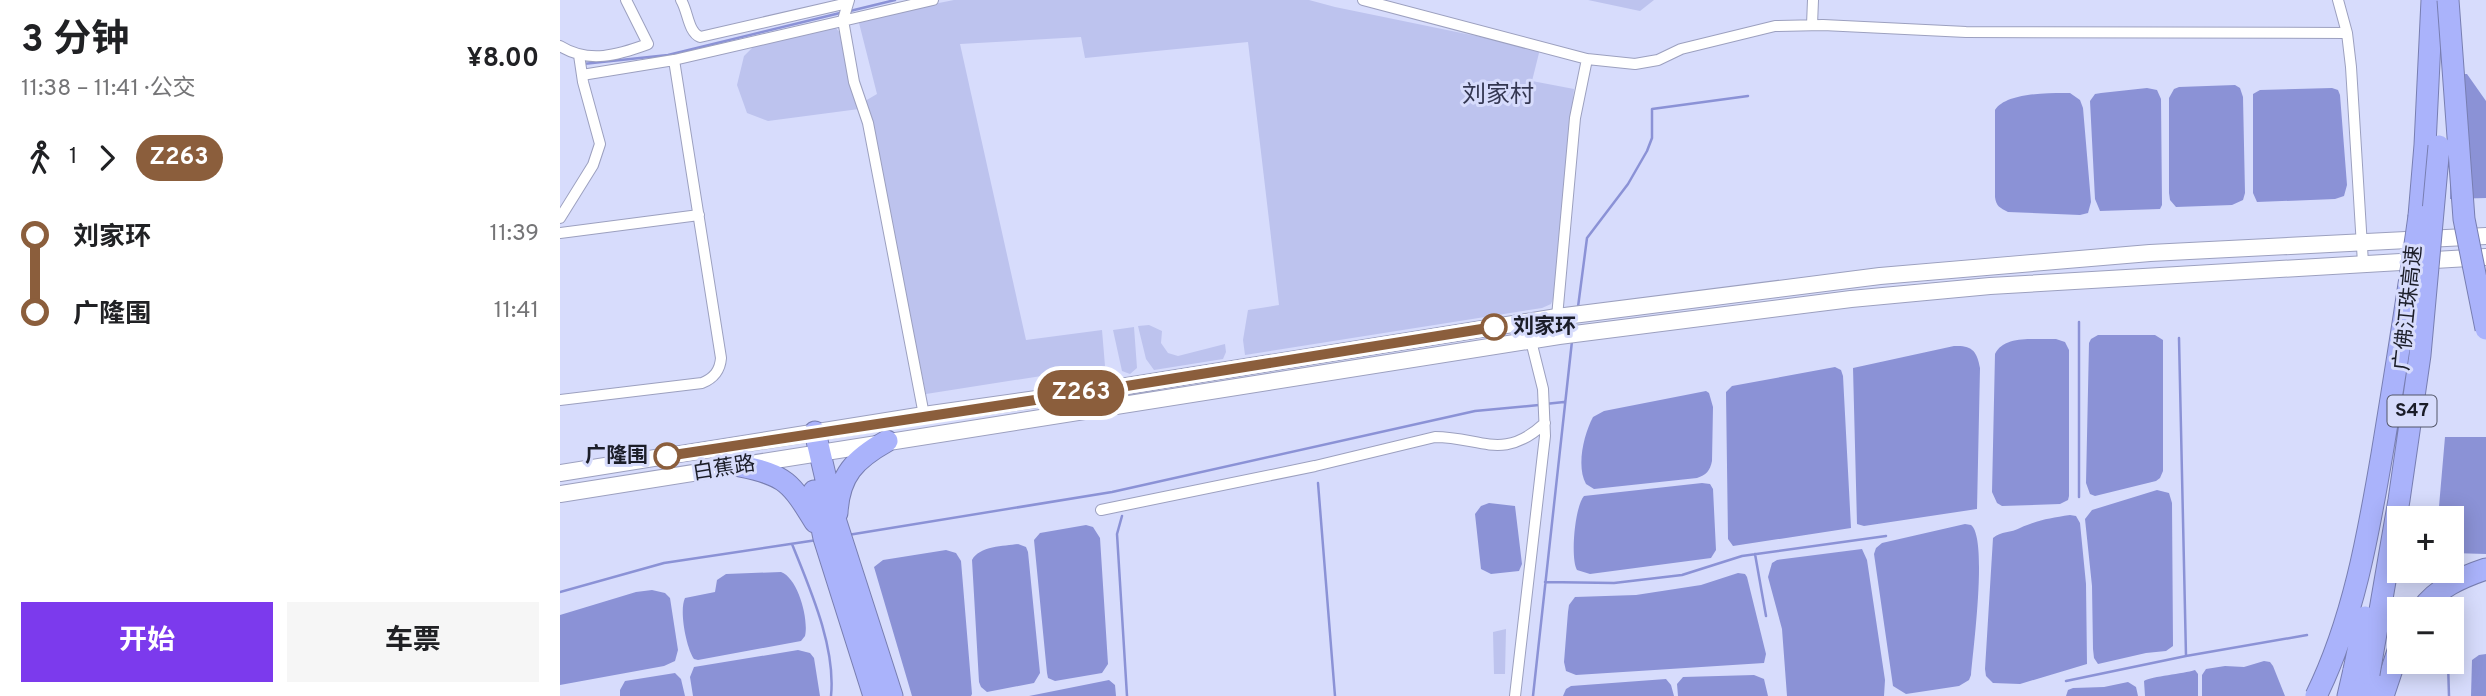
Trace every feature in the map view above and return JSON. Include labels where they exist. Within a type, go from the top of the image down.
[{"type":"highway","name":"广佛江珠高速","points":[[2373,680],[2388,486],[2404,366],[2419,216],[2432,0]]},
{"type":"highway","name":"广佛江珠高速","points":[[2364,696],[2373,680],[2420,355],[2439,146],[2447,0]]},
{"type":"highway","points":[[2447,0],[2464,219],[2486,329]]},
{"type":"highway","points":[[2316,696],[2329,670],[2351,601],[2369,529],[2402,338],[2419,216]]},
{"type":"highway","points":[[830,530],[842,483],[853,465],[866,453],[887,441]]},
{"type":"highway","points":[[811,443],[830,530],[873,696]]},
{"type":"highway","points":[[740,467],[768,472],[783,480],[830,530],[892,696]]},
{"type":"highway","points":[[2435,597],[2445,587],[2466,575],[2486,569]]},
{"type":"highway","points":[[2373,680],[2387,663]]},
{"type":"highway","name":"广佛江珠高速","points":[[2348,696],[2373,680]]},
{"type":"main road","points":[[560,472],[811,443],[924,415],[1114,388],[1557,317],[1880,276],[2150,253],[2486,236]]},
{"type":"main road","name":"白蕉路","points":[[560,494],[740,467],[811,443],[887,441],[1559,336],[1851,299],[1990,286],[2486,257]]},
{"type":"street","points":[[560,46],[579,55],[597,57],[648,44],[626,0]]},
{"type":"street","points":[[681,0],[694,35],[700,37],[848,2],[843,20],[854,82],[868,123],[924,415]]},
{"type":"street","points":[[582,75],[674,60],[933,0]]},
{"type":"street","points":[[1363,0],[1587,59],[1647,64],[1681,48],[1775,26],[1812,25],[1966,32],[2347,33]]},
{"type":"street","points":[[1812,25],[1813,0]]},
{"type":"street","points":[[2338,0],[2347,33],[2351,67],[2363,263]]},
{"type":"street","points":[[560,218],[593,165],[600,144],[579,55]]},
{"type":"street","points":[[1559,336],[1557,317],[1575,118],[1587,59]]},
{"type":"street","points":[[560,400],[702,383],[716,374],[721,358],[674,60]]},
{"type":"street","points":[[560,233],[699,215]]},
{"type":"street","points":[[1515,696],[1545,423],[1544,389],[1531,341]]},
{"type":"street","points":[[1101,510],[1315,466],[1434,437],[1449,437],[1491,446],[1506,445],[1534,433],[1545,423]]},
{"type":"shaded area","points":[[954,0],[1309,0],[1540,49],[1532,81],[1574,89],[1551,304],[1542,308],[1245,355],[1243,340],[1248,310],[1279,305],[1248,42],[1085,58],[1081,37],[960,44],[1026,340],[1102,330],[1105,366],[926,394],[865,101],[877,94],[858,19]]},
{"type":"shaded area","points":[[1588,0],[1654,0],[1640,11]]},
{"type":"shaded area","points":[[834,26],[842,35],[859,109],[768,121],[747,113],[737,85],[744,56],[758,42]]},
{"type":"shaded area","points":[[2452,74],[2467,74],[2486,101],[2486,198],[2450,199]]},
{"type":"shaded area","points":[[2235,85],[2240,88],[2243,97],[2243,200],[2232,205],[2176,207],[2170,200],[2169,193],[2169,98],[2174,89],[2179,87]]},
{"type":"shaded area","points":[[2147,88],[2157,90],[2161,99],[2162,205],[2160,209],[2100,211],[2095,199],[2090,101],[2095,94]]},
{"type":"shaded area","points":[[2260,90],[2338,90],[2340,95],[2347,185],[2344,196],[2335,199],[2257,202],[2253,193],[2253,94]]},
{"type":"shaded area","points":[[2070,93],[2080,100],[2083,108],[2091,202],[2088,213],[2008,212],[1997,205],[1995,197],[1995,110],[2001,104],[2018,97]]},
{"type":"shaded area","points":[[1149,325],[1162,331],[1161,343],[1168,353],[1178,356],[1225,344],[1226,352],[1223,359],[1154,370],[1146,359],[1138,326]]},
{"type":"shaded area","points":[[1134,327],[1137,368],[1130,374],[1122,371],[1113,330]]},
{"type":"shaded area","points":[[2098,335],[2155,335],[2163,340],[2163,471],[2156,481],[2095,496],[2090,494],[2086,483],[2089,343]]},
{"type":"shaded area","points":[[2056,339],[2065,342],[2069,350],[2068,500],[2060,504],[2002,506],[1997,503],[1992,492],[1995,354],[1999,348],[2013,341]]},
{"type":"shaded area","points":[[1954,346],[1973,350],[1980,368],[1977,509],[1864,526],[1857,524],[1853,368]]},
{"type":"shaded area","points":[[1835,367],[1841,370],[1843,376],[1851,528],[1733,546],[1728,539],[1726,392],[1732,386]]},
{"type":"shaded area","points":[[1706,391],[1713,407],[1712,461],[1705,474],[1697,478],[1594,489],[1586,484],[1581,459],[1593,417],[1604,411]]},
{"type":"shaded area","points":[[2445,437],[2486,437],[2486,554],[2464,553],[2464,506],[2439,506]]},
{"type":"shaded area","points":[[1710,484],[1713,489],[1716,550],[1711,558],[1590,574],[1577,570],[1574,532],[1584,496]]},
{"type":"shaded area","points":[[2157,490],[2169,493],[2172,503],[2173,646],[2166,651],[2098,664],[2093,649],[2092,586],[2085,519],[2092,510]]},
{"type":"shaded area","points":[[1489,503],[1515,506],[1522,564],[1519,571],[1491,574],[1481,569],[1475,514],[1481,506]]},
{"type":"shaded area","points":[[2076,516],[2080,523],[2086,584],[2087,664],[2020,684],[1993,683],[1986,676],[1985,669],[1993,538],[2038,521]]},
{"type":"shaded area","points":[[1965,524],[1971,525],[1976,534],[1979,571],[1971,675],[1969,680],[1959,686],[1906,694],[1893,686],[1874,554],[1876,548],[1882,543]]},
{"type":"shaded area","points":[[1086,525],[1093,527],[1100,538],[1108,664],[1102,673],[1055,681],[1048,678],[1047,673],[1034,540],[1040,533]]},
{"type":"shaded area","points":[[1018,544],[1026,547],[1028,552],[1040,673],[1034,683],[987,692],[979,682],[972,560],[986,549]]},
{"type":"shaded area","points":[[1862,549],[1867,560],[1885,680],[1884,696],[1787,696],[1782,629],[1768,577],[1772,563],[1777,560]]},
{"type":"shaded area","points":[[946,550],[956,553],[961,561],[972,694],[912,696],[874,567],[883,560]]},
{"type":"shaded area","points":[[781,572],[797,590],[804,610],[806,629],[801,641],[694,659],[684,628],[685,598],[715,592],[717,580],[726,574]]},
{"type":"shaded area","points":[[1738,573],[1747,577],[1766,654],[1764,663],[1576,675],[1566,671],[1564,662],[1568,612],[1575,597],[1636,595],[1701,585]]},
{"type":"shaded area","points":[[652,590],[665,593],[670,598],[678,650],[675,661],[664,666],[560,685],[560,615],[636,592]]},
{"type":"shaded area","points":[[1506,629],[1505,674],[1494,674],[1493,632]]},
{"type":"shaded area","points":[[798,650],[810,653],[814,658],[820,696],[693,696],[690,677],[694,667]]},
{"type":"shaded area","points":[[2486,654],[2486,696],[2471,696],[2472,660]]},
{"type":"shaded area","points":[[2264,661],[2273,666],[2285,696],[2202,696],[2202,675],[2206,669],[2244,667]]},
{"type":"shaded area","points":[[2195,670],[2198,674],[2198,696],[2145,696],[2144,681]]},
{"type":"shaded area","points":[[675,673],[681,679],[685,696],[620,696],[625,681]]},
{"type":"shaded area","points":[[1754,675],[1764,679],[1768,696],[1678,696],[1677,684],[1683,677]]},
{"type":"shaded area","points":[[1666,679],[1674,696],[1563,696],[1571,686]]},
{"type":"shaded area","points":[[1109,680],[1115,685],[1116,696],[1029,696]]},
{"type":"shaded area","points":[[2128,682],[2136,687],[2138,696],[2066,696],[2068,690],[2073,688],[2104,687]]},
{"type":"waterway","points":[[850,11],[895,0]]},
{"type":"waterway","points":[[583,64],[668,55],[840,13]]},
{"type":"waterway","points":[[1578,307],[1587,238],[1628,184],[1647,151],[1652,138],[1652,109],[1748,96]]},
{"type":"waterway","points":[[2079,322],[2079,497]]},
{"type":"waterway","points":[[2179,338],[2186,656]]},
{"type":"waterway","points":[[1533,696],[1572,341]]},
{"type":"waterway","points":[[1545,404],[1564,402]]},
{"type":"waterway","points":[[848,535],[1112,492],[1475,411],[1539,405]]},
{"type":"waterway","points":[[1318,483],[1335,696]]},
{"type":"waterway","points":[[1122,516],[1117,534],[1127,696]]},
{"type":"waterway","points":[[1545,582],[1614,583],[1682,575],[1742,556],[1886,536]]},
{"type":"waterway","points":[[560,592],[664,563],[817,540]]},
{"type":"waterway","points":[[792,544],[826,638],[830,658],[831,696]]},
{"type":"waterway","points":[[1755,554],[1766,616]]},
{"type":"waterway","points":[[2066,681],[2307,635]]},
{"type":"waterway","points":[[2448,674],[2449,696]]},
{"type":"bus line","name":"Z263","points":[[667,456],[1494,327]]},
{"type":"place","name":"刘家环","points":[[1494,327]]},
{"type":"place","name":"广隆围","points":[[667,456]]},
{"type":"district","name":"刘家村","points":[[1498,96]]}]
